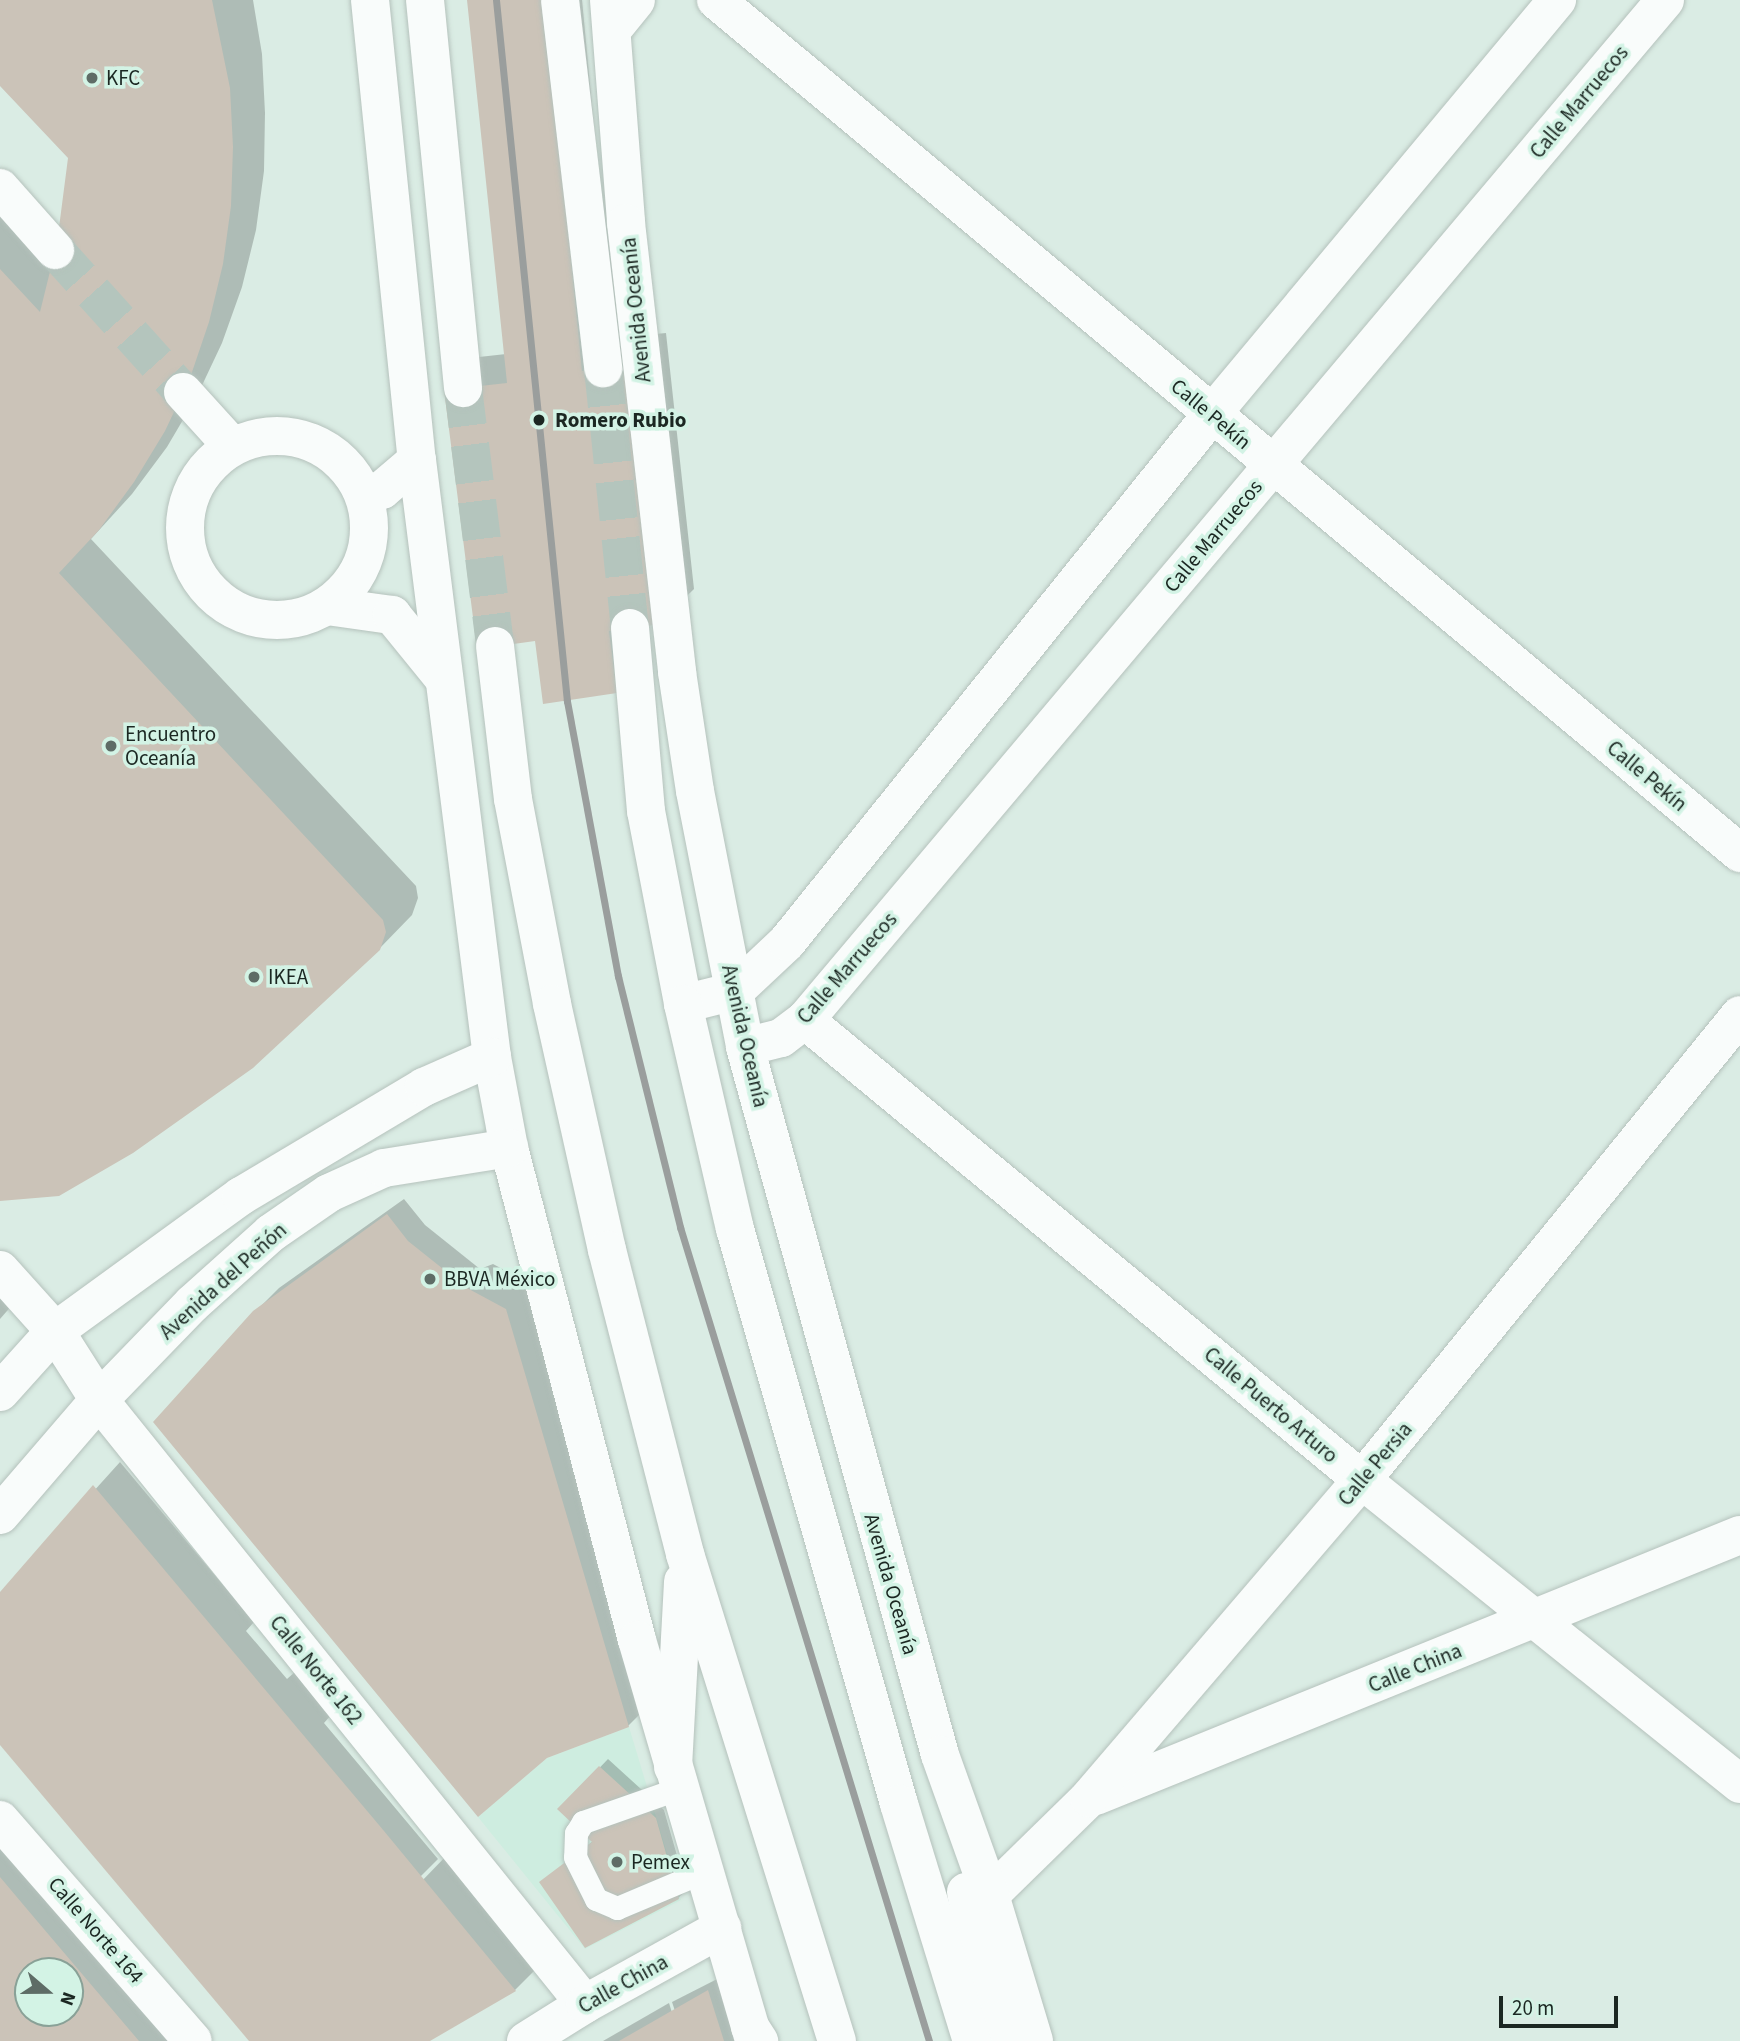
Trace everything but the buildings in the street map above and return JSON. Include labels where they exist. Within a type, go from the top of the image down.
[{"type":"main road","points":[[370,0],[417,460],[492,1057],[509,1148],[637,1640],[755,2036]]},
{"type":"main road","points":[[425,0],[463,388]]},
{"type":"main road","name":"Avenida Oceanía","points":[[560,0],[603,368]]},
{"type":"main road","points":[[610,15],[636,0]]},
{"type":"main road","name":"Calle Pekín","points":[[716,0],[1740,853]]},
{"type":"main road","points":[[682,1004],[734,991],[787,942],[1212,414],[1558,0]]},
{"type":"main road","name":"Calle Marruecos","points":[[744,1047],[781,1038],[805,1020],[1665,0]]},
{"type":"main road","name":"Avenida Oceanía","points":[[610,15],[626,223],[677,672],[695,790],[744,1047],[940,1755],[990,1895],[1034,2041]]},
{"type":"main road","points":[[0,188],[55,250]]},
{"type":"main road","points":[[183,392],[232,446]]},
{"type":"main road","points":[[262,435],[295,436],[324,447],[348,467],[364,495],[370,527],[365,559],[349,587],[327,607],[300,618],[271,621],[242,614],[217,599],[198,577],[187,550],[184,520],[191,492],[207,466],[232,446],[262,435]]},
{"type":"main road","points":[[364,495],[382,490],[417,460]]},
{"type":"main road","points":[[327,607],[392,615],[444,679]]},
{"type":"main road","points":[[630,628],[646,811],[682,1004],[735,1229],[899,1804],[972,2041]]},
{"type":"main road","points":[[495,646],[513,799],[552,1004],[607,1250],[685,1554],[832,2032]]},
{"type":"main road","name":"Calle Persia","points":[[990,1895],[1089,1798],[1362,1480],[1740,1015]]},
{"type":"main road","name":"Calle Puerto Arturo","points":[[805,1020],[1362,1480],[1740,1784]]},
{"type":"main road","points":[[0,1392],[55,1331],[241,1196],[390,1106],[492,1057]]},
{"type":"main road","name":"Avenida del Peñón","points":[[0,1516],[99,1400],[192,1304],[271,1233],[329,1193],[384,1168],[509,1148]]},
{"type":"main road","name":"Calle Norte 162","points":[[0,1270],[55,1331],[99,1400],[585,2004]]},
{"type":"main road","name":"Calle China","points":[[1089,1798],[1740,1535]]},
{"type":"main road","points":[[677,1777],[685,1554]]},
{"type":"main road","points":[[940,1755],[995,2041]]},
{"type":"main road","points":[[899,1804],[936,1882],[995,2041]]},
{"type":"main road","name":"Calle Norte 164","points":[[0,1820],[192,2041]]},
{"type":"main road","name":"Calle China","points":[[526,2041],[585,2004],[722,1928]]},
{"type":"lane","points":[[677,1777],[583,1822],[576,1833],[575,1857],[596,1899],[617,1908],[705,1871]]},
{"type":"shaded area","points":[[629,1727],[681,1900],[585,1949],[478,1817],[547,1758]]},
{"type":"tunnel","points":[[55,250],[183,392]]},
{"type":"tunnel","points":[[603,368],[630,628]]},
{"type":"tunnel","points":[[463,388],[495,646]]},
{"type":"transit line","points":[[496,0],[567,701],[618,976],[680,1227],[929,2041]]},
{"type":"place","name":"KFC","points":[[92,78]]},
{"type":"place","name":"Romero Rubio","points":[[539,420]]},
{"type":"place","name":"Encuentro Oceanía","points":[[111,746]]},
{"type":"place","name":"IKEA","points":[[254,977]]},
{"type":"place","name":"BBVA México","points":[[430,1279]]},
{"type":"place","name":"Pemex","points":[[617,1862]]}]
